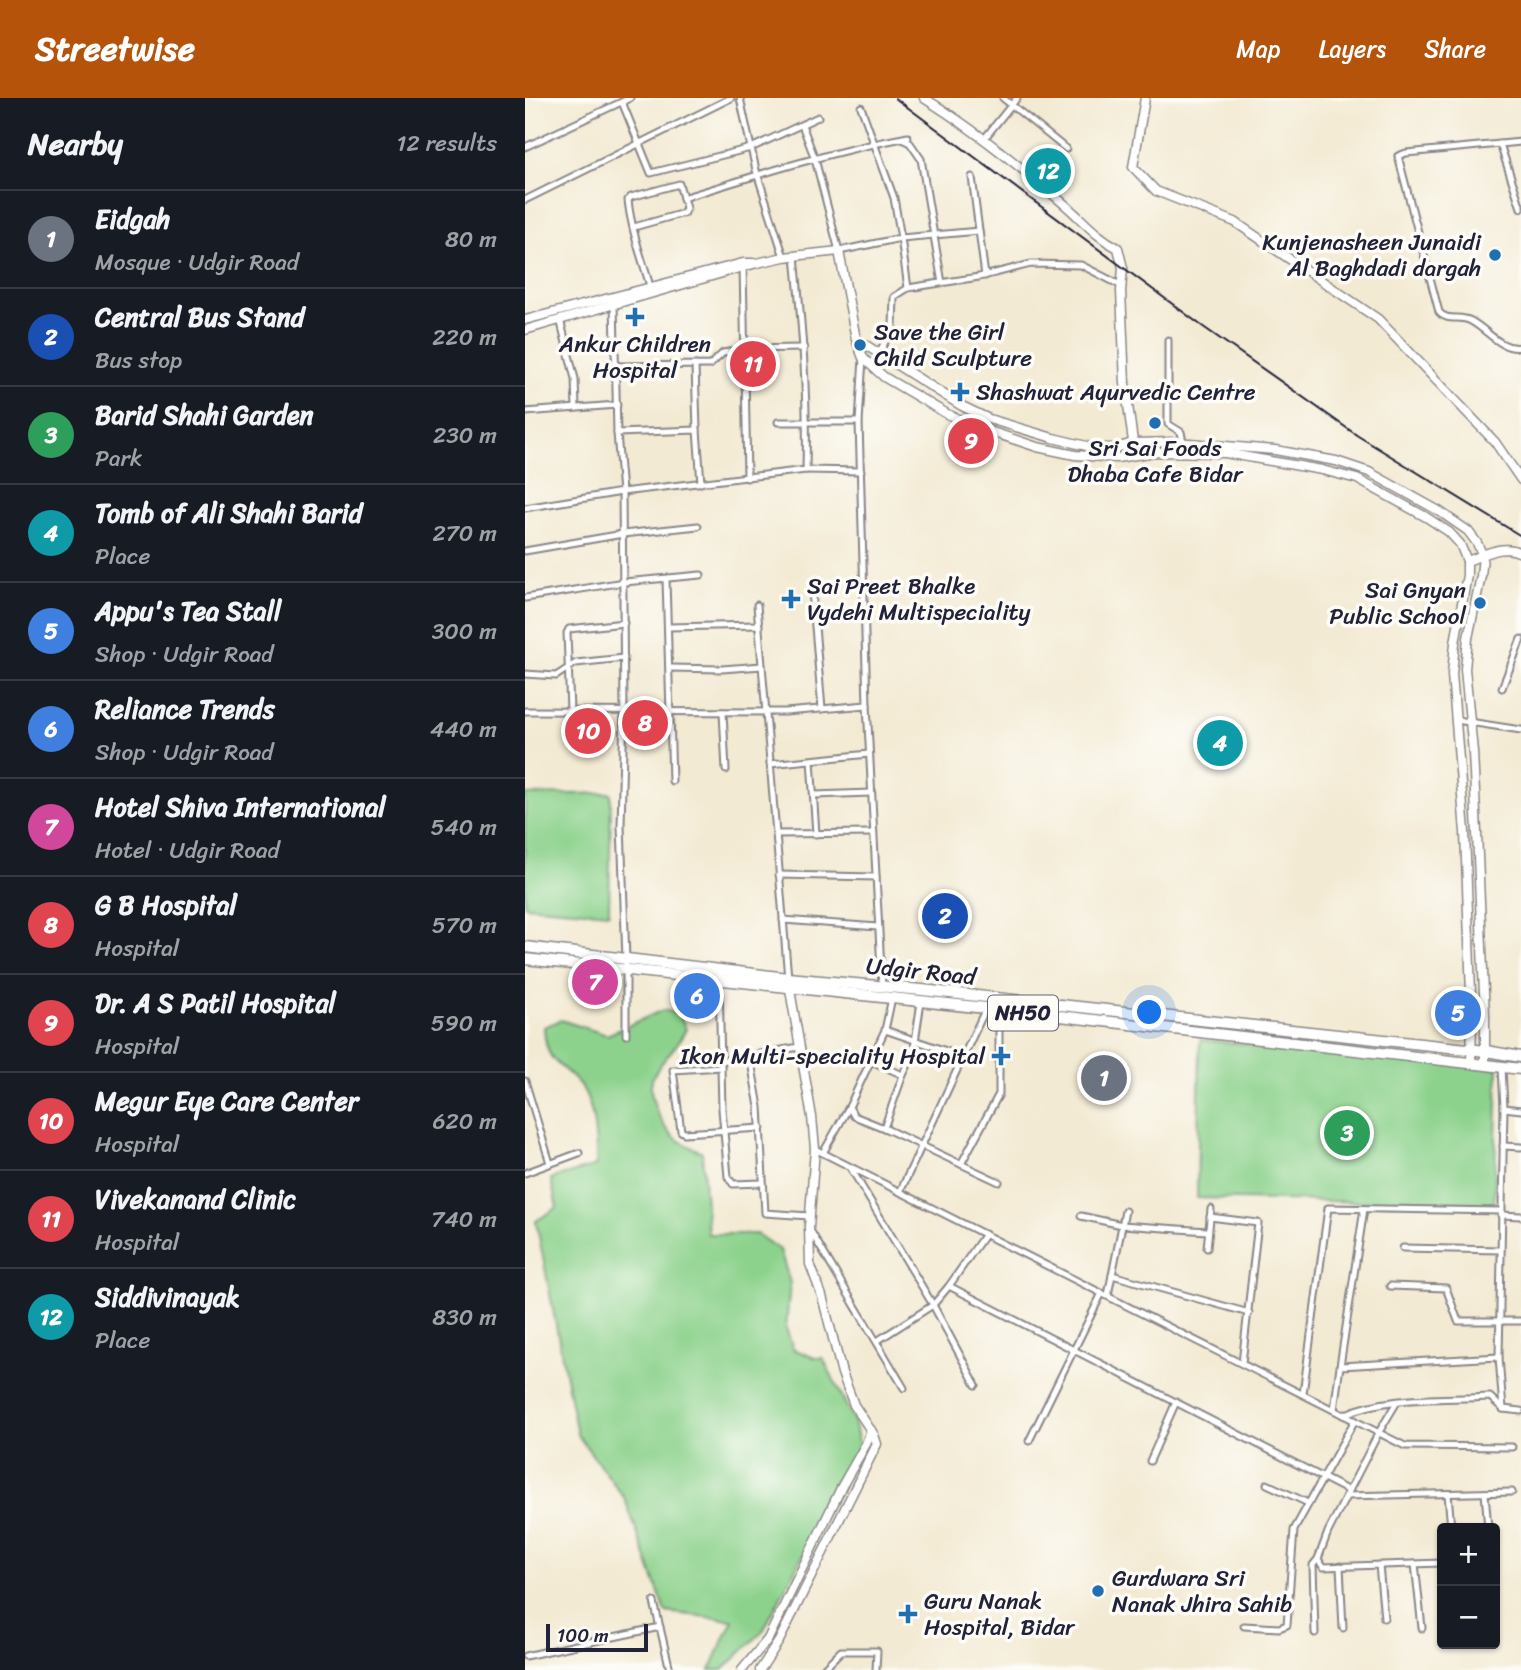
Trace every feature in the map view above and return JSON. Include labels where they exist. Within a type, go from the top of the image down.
[{"type":"highway","name":"Udgir Road","points":[[525,947],[789,983],[888,993],[995,998],[1521,1057]]},
{"type":"highway","name":"Udgir Road","points":[[525,959],[719,981],[789,983]]},
{"type":"highway","name":"Udgir Road","points":[[888,993],[921,1002],[1521,1069]]},
{"type":"main road","points":[[924,98],[1064,204],[1104,241],[1118,248],[1123,268],[1125,383],[1134,455]]},
{"type":"main road","points":[[1145,98],[1133,167],[1156,191],[1234,222],[1378,319],[1495,442],[1521,480]]},
{"type":"main road","points":[[525,330],[650,286],[784,257],[839,251],[856,339],[863,358],[884,377],[947,414],[1037,447],[1075,455],[1117,458],[1155,452],[1226,453],[1322,470],[1357,479],[1449,532],[1460,544],[1467,561],[1452,674],[1465,832],[1471,1063]]},
{"type":"main road","points":[[525,320],[743,266]]},
{"type":"main road","points":[[856,339],[962,406],[989,419],[1095,448],[1116,448],[1133,443],[1183,442],[1275,450],[1336,461],[1369,472],[1468,531],[1478,543],[1483,556],[1465,669],[1477,820],[1485,1065]]},
{"type":"main road","points":[[1467,561],[1496,549],[1513,548],[1521,553]]},
{"type":"main road","points":[[760,1670],[779,1641],[877,1444],[854,1405],[842,1373],[822,1296],[810,1264],[809,1216],[819,1151],[789,983]]},
{"type":"main road","points":[[742,1670],[768,1639],[842,1486],[866,1444],[870,1430]]},
{"type":"street","points":[[525,147],[630,98]]},
{"type":"street","points":[[525,200],[731,98]]},
{"type":"street","points":[[740,98],[757,175],[784,257]]},
{"type":"street","points":[[1003,98],[1066,149]]},
{"type":"street","points":[[983,141],[1017,98]]},
{"type":"street","points":[[622,102],[651,173],[751,148],[818,117]]},
{"type":"street","points":[[861,107],[894,198],[908,288]]},
{"type":"street","points":[[802,125],[815,159],[839,251],[901,238],[979,231]]},
{"type":"street","points":[[683,198],[874,143],[908,137]]},
{"type":"street","points":[[901,138],[910,144],[921,159],[942,283]]},
{"type":"street","points":[[1521,142],[1398,156],[1431,292],[1439,312],[1446,318],[1469,320],[1507,347],[1521,347]]},
{"type":"street","points":[[1500,144],[1521,208]]},
{"type":"street","points":[[972,177],[985,276]]},
{"type":"street","points":[[634,228],[684,213],[686,211],[680,186],[675,184],[631,197],[628,204],[634,228],[650,286]]},
{"type":"street","points":[[795,256],[804,348],[806,470]]},
{"type":"street","points":[[879,353],[893,327],[894,297],[908,288],[985,276],[1031,264],[1081,265],[1122,286]]},
{"type":"street","points":[[743,266],[747,478]]},
{"type":"street","points":[[614,300],[624,582],[621,826],[626,1035]]},
{"type":"street","points":[[560,319],[575,379],[576,408]]},
{"type":"street","points":[[1168,340],[1168,424],[1181,432],[1183,442]]},
{"type":"street","points":[[617,366],[709,365],[723,353],[745,349],[804,348]]},
{"type":"street","points":[[863,358],[859,422],[867,705],[878,927],[888,993],[885,1030],[849,1107],[819,1151],[1405,1446],[1512,1447]]},
{"type":"street","points":[[695,365],[701,483]]},
{"type":"street","points":[[525,412],[617,405]]},
{"type":"street","points":[[778,422],[859,422]]},
{"type":"street","points":[[617,433],[697,430]]},
{"type":"street","points":[[525,508],[622,492],[806,470],[861,471]]},
{"type":"street","points":[[525,551],[623,534],[698,526]]},
{"type":"street","points":[[525,598],[624,582],[701,575]]},
{"type":"street","points":[[666,579],[672,781]]},
{"type":"street","points":[[812,591],[822,709]]},
{"type":"street","points":[[757,605],[789,983]]},
{"type":"street","points":[[569,711],[569,629],[624,623]]},
{"type":"street","points":[[669,627],[759,625]]},
{"type":"street","points":[[1501,688],[1521,639]]},
{"type":"street","points":[[525,674],[556,676],[576,663],[624,658]]},
{"type":"street","points":[[670,668],[722,669],[762,666]]},
{"type":"street","points":[[525,711],[766,712],[867,705]]},
{"type":"street","points":[[723,712],[726,770]]},
{"type":"street","points":[[1456,720],[1521,730]]},
{"type":"street","points":[[770,764],[869,754]]},
{"type":"street","points":[[811,760],[816,834]]},
{"type":"street","points":[[814,795],[871,793]]},
{"type":"street","points":[[776,834],[873,833]]},
{"type":"street","points":[[779,875],[876,877]]},
{"type":"street","points":[[783,920],[878,927]]},
{"type":"street","points":[[719,981],[724,1130],[729,1181],[733,1184],[762,1183]]},
{"type":"street","points":[[900,1192],[986,1009],[995,998]]},
{"type":"street","points":[[961,1164],[999,1094],[999,1010],[995,998]]},
{"type":"street","points":[[884,1128],[913,1055],[921,1002]]},
{"type":"street","points":[[885,1030],[964,1057]]},
{"type":"street","points":[[761,1128],[684,1133],[681,1131],[673,1070],[721,1064],[799,1048]]},
{"type":"street","points":[[750,1056],[759,1107],[765,1213],[809,1216]]},
{"type":"street","points":[[871,1061],[903,1075]]},
{"type":"street","points":[[1502,1067],[1504,1108],[1499,1357],[1503,1409]]},
{"type":"street","points":[[525,1081],[550,1163]]},
{"type":"street","points":[[849,1107],[854,1116],[999,1182]]},
{"type":"street","points":[[1504,1108],[1521,1110]]},
{"type":"street","points":[[1503,1146],[1521,1147]]},
{"type":"street","points":[[525,1172],[579,1153]]},
{"type":"street","points":[[850,1167],[933,1305],[976,1385]]},
{"type":"street","points":[[1303,1394],[1328,1208],[1501,1213],[1521,1216]]},
{"type":"street","points":[[1207,1248],[1211,1209]]},
{"type":"street","points":[[1334,1410],[1364,1209]]},
{"type":"street","points":[[1029,1441],[1105,1294],[1112,1275],[1125,1210]]},
{"type":"street","points":[[1081,1216],[1122,1225],[1207,1231]]},
{"type":"street","points":[[1210,1217],[1258,1223],[1241,1363]]},
{"type":"street","points":[[809,1227],[904,1388]]},
{"type":"street","points":[[877,1341],[933,1305],[985,1234]]},
{"type":"street","points":[[1403,1248],[1501,1250]]},
{"type":"street","points":[[1112,1275],[1249,1313]]},
{"type":"street","points":[[949,1286],[1324,1478],[1348,1493],[1512,1492]]},
{"type":"street","points":[[1390,1286],[1443,1287],[1449,1291],[1454,1316],[1458,1321],[1521,1321]]},
{"type":"street","points":[[1340,1366],[1499,1357]]},
{"type":"street","points":[[1343,1415],[1358,1408],[1397,1402],[1490,1397],[1503,1409],[1521,1411]]},
{"type":"street","points":[[1150,1461],[1176,1402]]},
{"type":"street","points":[[1315,1633],[1313,1565],[1379,1432],[1397,1402]]},
{"type":"street","points":[[1244,1626],[1279,1628],[1287,1625],[1293,1538],[1297,1523],[1355,1420]]},
{"type":"street","points":[[1267,1484],[1308,1503]]},
{"type":"street","points":[[1485,1493],[1488,1523]]},
{"type":"street","points":[[1448,1494],[1451,1523]]},
{"type":"street","points":[[1318,1559],[1323,1567],[1437,1563]]},
{"type":"street","points":[[1415,1564],[1422,1628]]},
{"type":"street","points":[[1379,1565],[1384,1618]]},
{"type":"street","points":[[1340,1566],[1343,1628]]},
{"type":"street","points":[[654,1602],[670,1670]]},
{"type":"street","points":[[525,1656],[660,1627]]},
{"type":"street","points":[[822,1670],[841,1651],[877,1651],[876,1670]]},
{"type":"street","points":[[830,1661],[830,1670]]},
{"type":"green space","points":[[611,793],[609,913],[525,906],[525,795]]},
{"type":"green space","points":[[663,1010],[679,1014],[686,1029],[655,1073],[651,1090],[656,1110],[666,1128],[684,1143],[702,1152],[708,1234],[756,1234],[780,1250],[790,1283],[786,1328],[793,1349],[815,1358],[823,1358],[855,1423],[859,1448],[763,1631],[723,1670],[710,1670],[733,1620],[666,1612],[625,1499],[577,1434],[536,1221],[557,1208],[551,1179],[596,1166],[595,1135],[589,1101],[580,1085],[551,1056],[544,1027],[561,1020],[607,1035]]},
{"type":"green space","points":[[1200,1040],[1498,1068],[1494,1205],[1197,1198]]},
{"type":"railway","points":[[895,98],[1202,326],[1358,436],[1521,536]]},
{"type":"place","name":"Siddivinayak","points":[[1048,171]]},
{"type":"place","name":"Kunjenasheen Junaidi Al Baghdadi dargah","points":[[1495,255]]},
{"type":"place","name":"Ankur Children Hospital","points":[[635,317]]},
{"type":"place","name":"Save the Girl Child Sculpture","points":[[860,345]]},
{"type":"place","name":"Vivekanand Clinic","points":[[753,364]]},
{"type":"place","name":"Shashwat Ayurvedic Centre","points":[[960,392]]},
{"type":"place","name":"Sri Sai Foods Dhaba Cafe Bidar","points":[[1155,423]]},
{"type":"place","name":"Dr. A S Patil Hospital","points":[[971,441]]},
{"type":"place","name":"Sai Preet Bhalke Vydehi Multispeciality","points":[[791,599]]},
{"type":"place","name":"Sai Gnyan Public School","points":[[1480,603]]},
{"type":"place","name":"G B Hospital","points":[[645,723]]},
{"type":"place","name":"Megur Eye Care Center","points":[[588,731]]},
{"type":"place","name":"Tomb of Ali Shahi Barid","points":[[1220,743]]},
{"type":"place","name":"Central Bus Stand","points":[[945,916]]},
{"type":"place","name":"Hotel Shiva International","points":[[595,982]]},
{"type":"place","name":"Reliance Trends","points":[[697,996]]},
{"type":"place","name":"Appu's Tea Stall","points":[[1458,1013]]},
{"type":"place","name":"Ikon Multi-speciality Hospital","points":[[1001,1056]]},
{"type":"place","name":"Eidgah","points":[[1104,1078]]},
{"type":"place","name":"Barid Shahi Garden","points":[[1347,1133]]},
{"type":"place","name":"Gurdwara Sri Nanak Jhira Sahib","points":[[1098,1591]]},
{"type":"place","name":"Guru Nanak Hospital, Bidar","points":[[908,1614]]}]
